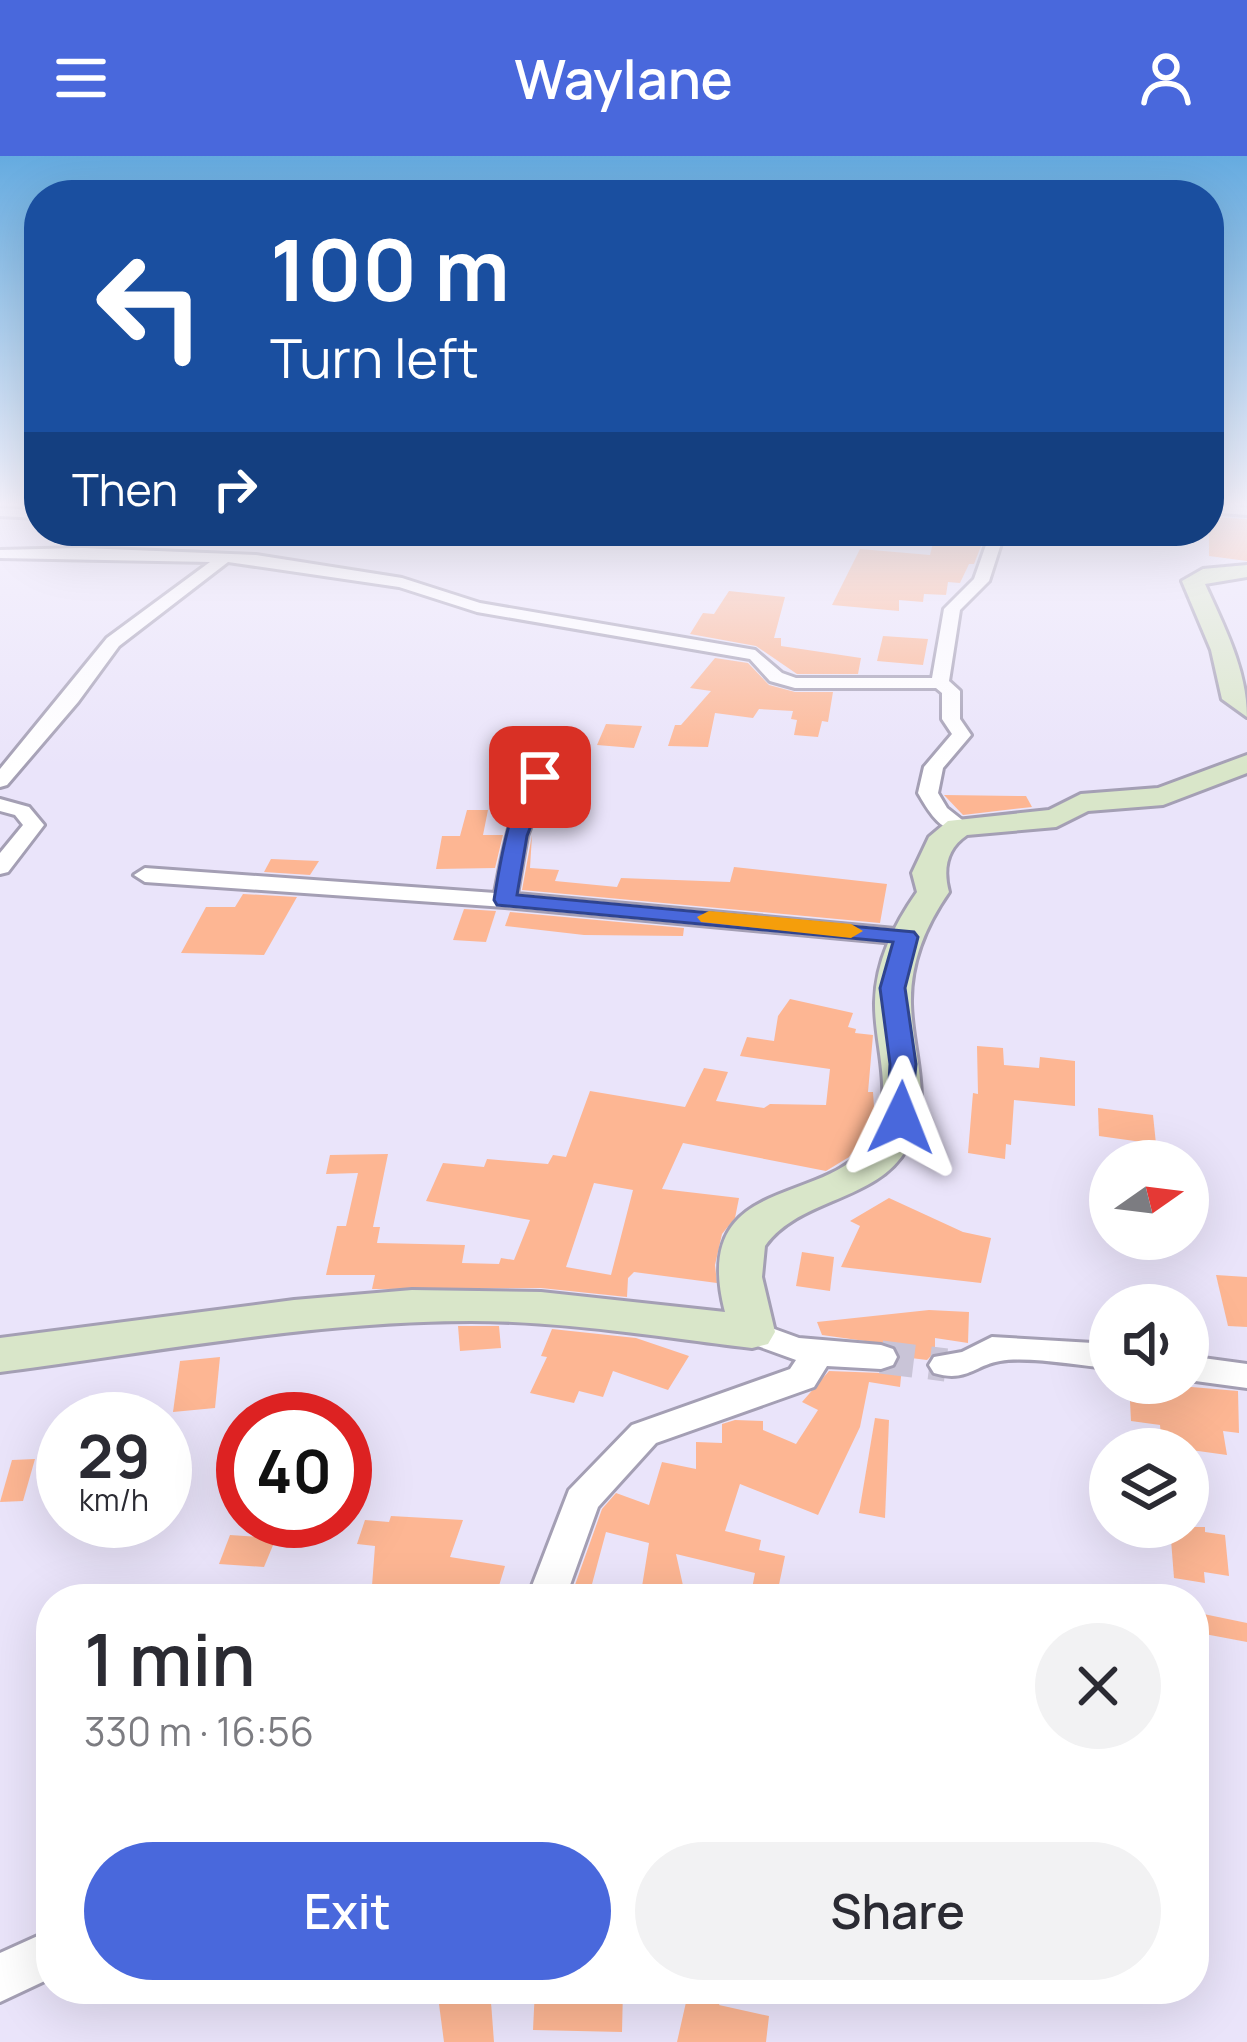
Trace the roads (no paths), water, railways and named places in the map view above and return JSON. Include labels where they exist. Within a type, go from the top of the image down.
[{"type":"street","points":[[0,782],[113,642],[181,591]]},
{"type":"street","points":[[427,591],[477,607],[755,656],[776,677],[795,683],[940,683],[951,691],[951,719],[962,736],[934,767],[928,793],[939,812],[958,827]]},
{"type":"street","points":[[940,683],[945,627],[952,609],[970,591]]},
{"type":"street","points":[[1193,591],[1222,650],[1229,685],[1247,710]]},
{"type":"street","points":[[752,1332],[738,1266],[753,1231],[802,1196],[872,1167],[901,1118],[903,1064],[893,988],[906,937],[933,892],[928,873],[944,837],[958,827],[1056,818],[1082,803],[1163,796],[1247,763]]},
{"type":"street","points":[[505,900],[516,836],[540,777]]},
{"type":"street","points":[[0,805],[22,811],[34,825],[0,867]]},
{"type":"street","points":[[146,875],[505,900],[906,937]]},
{"type":"street","points":[[0,1355],[344,1312],[469,1305],[556,1308],[752,1332],[775,1344],[817,1355],[881,1357]]},
{"type":"street","points":[[946,1365],[969,1363],[992,1349],[1089,1356]]},
{"type":"street","points":[[551,1584],[582,1500],[644,1434],[802,1378],[817,1355]]},
{"type":"street","points":[[1209,1371],[1247,1376]]},
{"type":"street","points":[[0,1978],[36,1960]]},
{"type":"tunnel","points":[[881,1357],[946,1365]]}]
